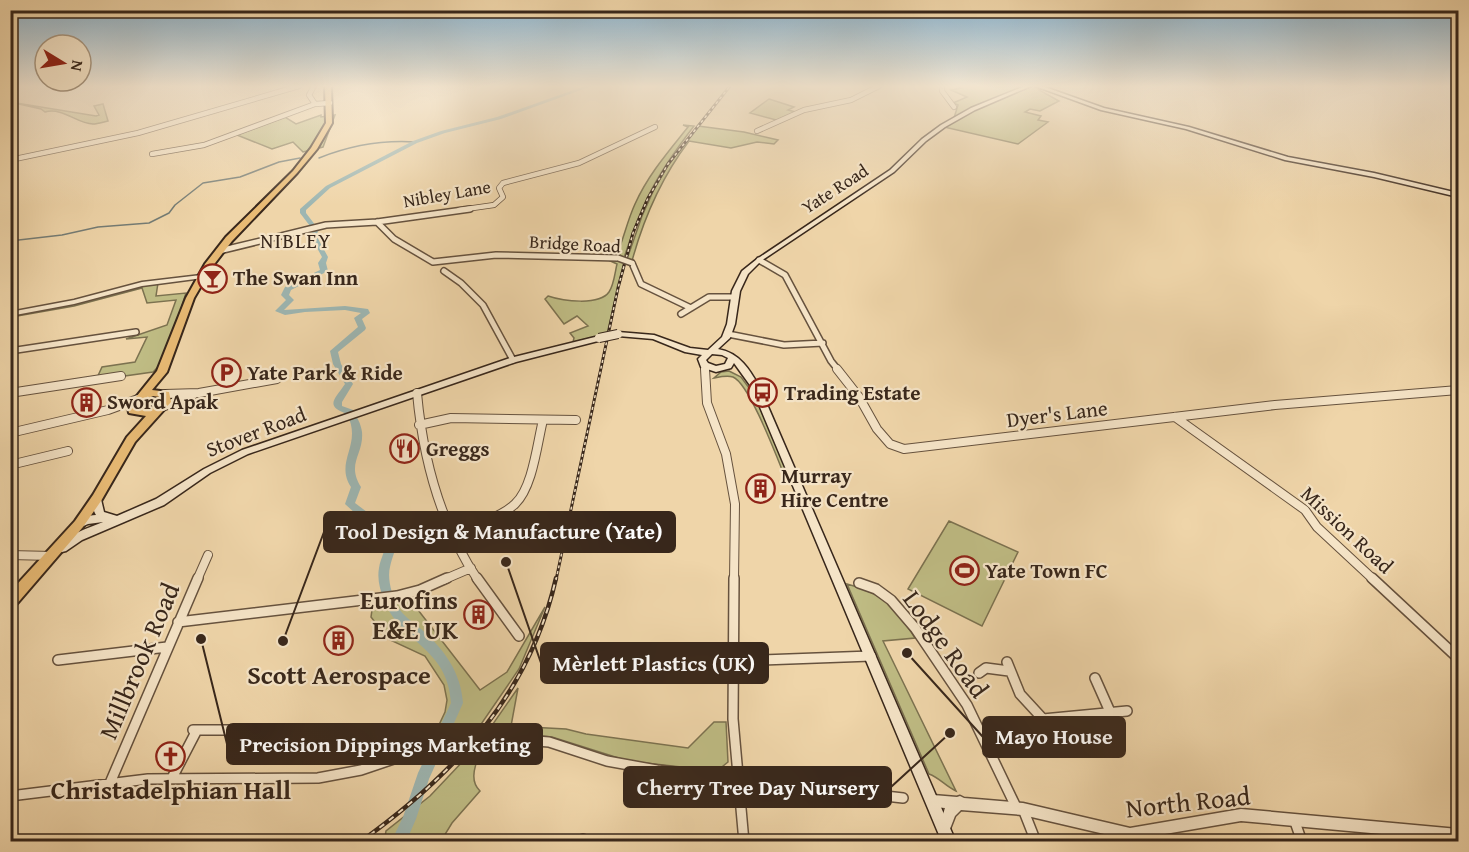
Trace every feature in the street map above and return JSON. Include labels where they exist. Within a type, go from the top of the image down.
[{"type":"main road","points":[[131,440],[134,404],[162,372],[187,306],[201,277],[219,251],[295,172],[314,149],[327,126]]},
{"type":"main road","name":"Yate Road","points":[[730,356],[727,336],[734,297],[746,273],[759,260],[892,171],[943,126]]},
{"type":"main road","points":[[1177,126],[1287,159],[1374,175],[1458,195]]},
{"type":"main road","points":[[417,393],[513,360],[618,334],[654,337],[688,350],[708,352],[718,350],[730,356],[744,369],[763,402],[947,836]]},
{"type":"main road","points":[[703,364],[703,356],[727,336]]},
{"type":"main road","points":[[688,350],[712,369],[737,370],[750,378]]},
{"type":"main road","points":[[723,368],[730,363],[730,356]]},
{"type":"main road","points":[[10,602],[79,524],[98,498],[131,440],[166,402],[162,372]]},
{"type":"main road","points":[[139,399],[152,393],[164,394]]},
{"type":"main road","name":"Stover Road","points":[[53,555],[78,537],[105,523],[118,520],[160,502],[231,458],[417,393]]},
{"type":"main road","points":[[134,411],[147,413],[159,408]]},
{"type":"main road","points":[[79,524],[85,527],[105,523],[98,510],[98,498]]},
{"type":"street","points":[[10,160],[130,135],[162,126]]},
{"type":"street","points":[[152,154],[204,145],[256,126]]},
{"type":"street","points":[[757,131],[772,126]]},
{"type":"street","name":"Nibley Lane","points":[[219,251],[319,226],[377,222],[494,205],[503,197],[499,188],[507,182],[579,163],[655,128]]},
{"type":"street","name":"Bridge Road","points":[[377,222],[394,240],[437,262],[496,255],[618,258],[632,263],[640,284],[691,308]]},
{"type":"street","name":"Dyer's Lane","points":[[759,260],[785,275],[831,361],[860,397],[877,429],[890,444],[903,449],[1275,405],[1458,390]]},
{"type":"street","points":[[444,271],[461,283],[483,305],[513,360]]},
{"type":"street","points":[[10,314],[74,302],[142,284],[201,277]]},
{"type":"street","points":[[681,314],[709,297],[734,297]]},
{"type":"street","points":[[10,351],[136,332]]},
{"type":"street","points":[[727,336],[784,345],[823,343]]},
{"type":"street","points":[[703,364],[707,378],[707,403],[726,454],[734,495],[733,719],[744,842]]},
{"type":"street","points":[[707,378],[723,368]]},
{"type":"street","points":[[10,393],[104,382],[121,376]]},
{"type":"street","points":[[164,394],[198,393],[277,379]]},
{"type":"street","points":[[159,408],[198,393]]},
{"type":"street","points":[[417,393],[419,425],[428,469],[450,531],[471,568],[519,636]]},
{"type":"street","points":[[10,433],[108,410],[139,399]]},
{"type":"street","points":[[108,410],[134,411]]},
{"type":"street","name":"Mission Road","points":[[1175,417],[1306,510],[1320,530],[1458,658]]},
{"type":"street","points":[[419,425],[451,418],[576,420]]},
{"type":"street","points":[[450,531],[501,512],[517,503],[523,492],[543,420]]},
{"type":"street","points":[[10,465],[68,451]]},
{"type":"street","points":[[10,555],[53,555]]},
{"type":"street","name":"Millbrook Road","points":[[110,783],[208,555]]},
{"type":"street","points":[[178,622],[397,596],[429,586],[471,568]]},
{"type":"street","name":"Lodge Road","points":[[859,582],[876,589],[901,610],[960,694],[1036,842]]},
{"type":"street","points":[[58,660],[167,646]]},
{"type":"street","points":[[733,661],[871,656]]},
{"type":"street","points":[[979,673],[986,668],[1008,667],[1012,684],[1021,697],[1043,718]]},
{"type":"street","points":[[1095,678],[1111,714]]},
{"type":"street","points":[[988,748],[1006,742],[1043,718],[1127,711]]},
{"type":"street","points":[[172,778],[195,730],[238,730]]},
{"type":"street","points":[[10,796],[110,783],[172,778],[318,778],[361,770],[466,736],[482,736],[549,742],[626,765],[903,798]]},
{"type":"street","name":"North Road","points":[[933,801],[1020,809],[1130,834],[1229,816],[1294,819],[1458,835]]},
{"type":"street","points":[[947,836],[950,812],[960,802]]},
{"type":"street","points":[[1294,819],[1302,842]]},
{"type":"shaded area","points":[[262,126],[331,126],[323,147],[303,152],[293,142],[272,149],[237,135]]},
{"type":"shaded area","points":[[685,126],[694,126],[670,158],[652,188],[637,220],[624,258],[616,256],[640,193],[688,127]]},
{"type":"shaded area","points":[[698,126],[744,132],[778,140],[774,144],[757,142],[731,148],[689,141],[654,198],[632,261],[627,259],[642,216],[660,176]]},
{"type":"shaded area","points":[[946,126],[1043,126],[1018,144],[944,127]]},
{"type":"shaded area","points":[[617,259],[624,262],[607,334],[573,342],[574,338],[570,333],[588,326],[577,316],[564,324],[545,299],[548,296],[571,301],[589,301],[604,296],[612,286],[617,264],[608,260]]},
{"type":"shaded area","points":[[158,283],[156,296],[186,293],[165,357],[153,372],[96,380],[102,367],[135,362],[147,337],[126,339],[167,325],[176,300],[147,303],[142,288],[74,306],[11,317],[11,315]]},
{"type":"shaded area","points":[[729,371],[741,377],[755,396],[791,481],[787,482],[755,408],[740,383],[731,376],[714,378],[721,372]]},
{"type":"shaded area","name":"Yate Town FC","points":[[949,521],[1018,552],[982,626],[908,589]]},
{"type":"shaded area","points":[[847,584],[870,592],[887,603],[915,638],[883,641],[956,791],[929,774]]},
{"type":"shaded area","points":[[408,597],[480,690],[507,672],[545,607],[519,669],[475,733],[464,733],[430,744],[445,712],[447,700],[444,685],[425,656],[388,639],[371,617],[373,603]]},
{"type":"shaded area","points":[[518,688],[511,726],[566,729],[586,734],[688,748],[714,722],[726,722],[728,762],[717,771],[628,761],[552,737],[488,731]]},
{"type":"shaded area","points":[[483,740],[489,741],[481,752],[474,773],[476,786],[480,791],[452,823],[441,841],[384,842],[386,831],[430,796]]},
{"type":"waterway","points":[[398,842],[409,819],[423,778],[457,703],[454,683],[439,656],[394,610],[384,576],[392,544],[390,530],[371,521],[350,504],[356,487],[350,475],[350,464],[356,446],[357,433],[350,412],[338,408],[338,402],[349,384],[337,364],[334,351],[362,328],[358,318],[366,313],[345,308],[285,313],[279,311],[290,300],[285,295],[288,289],[324,271],[322,263],[325,257],[313,235],[316,230],[303,213],[303,209],[328,187],[415,142],[468,126]]},
{"type":"waterway","points":[[319,158],[366,145],[415,142]]},
{"type":"waterway","points":[[10,241],[62,235],[98,227],[149,223],[169,213],[175,205],[203,183],[240,177],[279,162],[300,158]]},
{"type":"railway","points":[[556,580],[618,288],[633,233],[648,198],[668,164],[698,126]]},
{"type":"railway","points":[[360,842],[427,789],[484,728],[528,659],[544,620],[556,578]]},
{"type":"place","name":"The Swan Inn","points":[[212,278]]},
{"type":"place","name":"Yate Park & Ride","points":[[226,373]]},
{"type":"place","name":"Trading Estate","points":[[763,393]]},
{"type":"place","name":"Sword Apak","points":[[86,402]]},
{"type":"place","name":"Greggs","points":[[405,449]]},
{"type":"place","name":"Murray Hire Centre","points":[[760,488]]},
{"type":"place","name":"Mèrlett Plastics (UK)","points":[[506,562]]},
{"type":"place","name":"Yate Town FC","points":[[964,571]]},
{"type":"place","name":"Eurofins E&E UK","points":[[479,615]]},
{"type":"place","name":"Precision Dippings Marketing","points":[[201,639]]},
{"type":"place","name":"Tool Design & Manufacture (Yate)","points":[[283,641]]},
{"type":"place","name":"Scott Aerospace","points":[[339,641]]},
{"type":"place","name":"Mayo House","points":[[907,653]]},
{"type":"place","name":"Cherry Tree Day Nursery","points":[[950,733]]},
{"type":"place","name":"Christadelphian Hall","points":[[171,756]]},
{"type":"district","name":"NIBLEY","points":[[296,241]]}]
